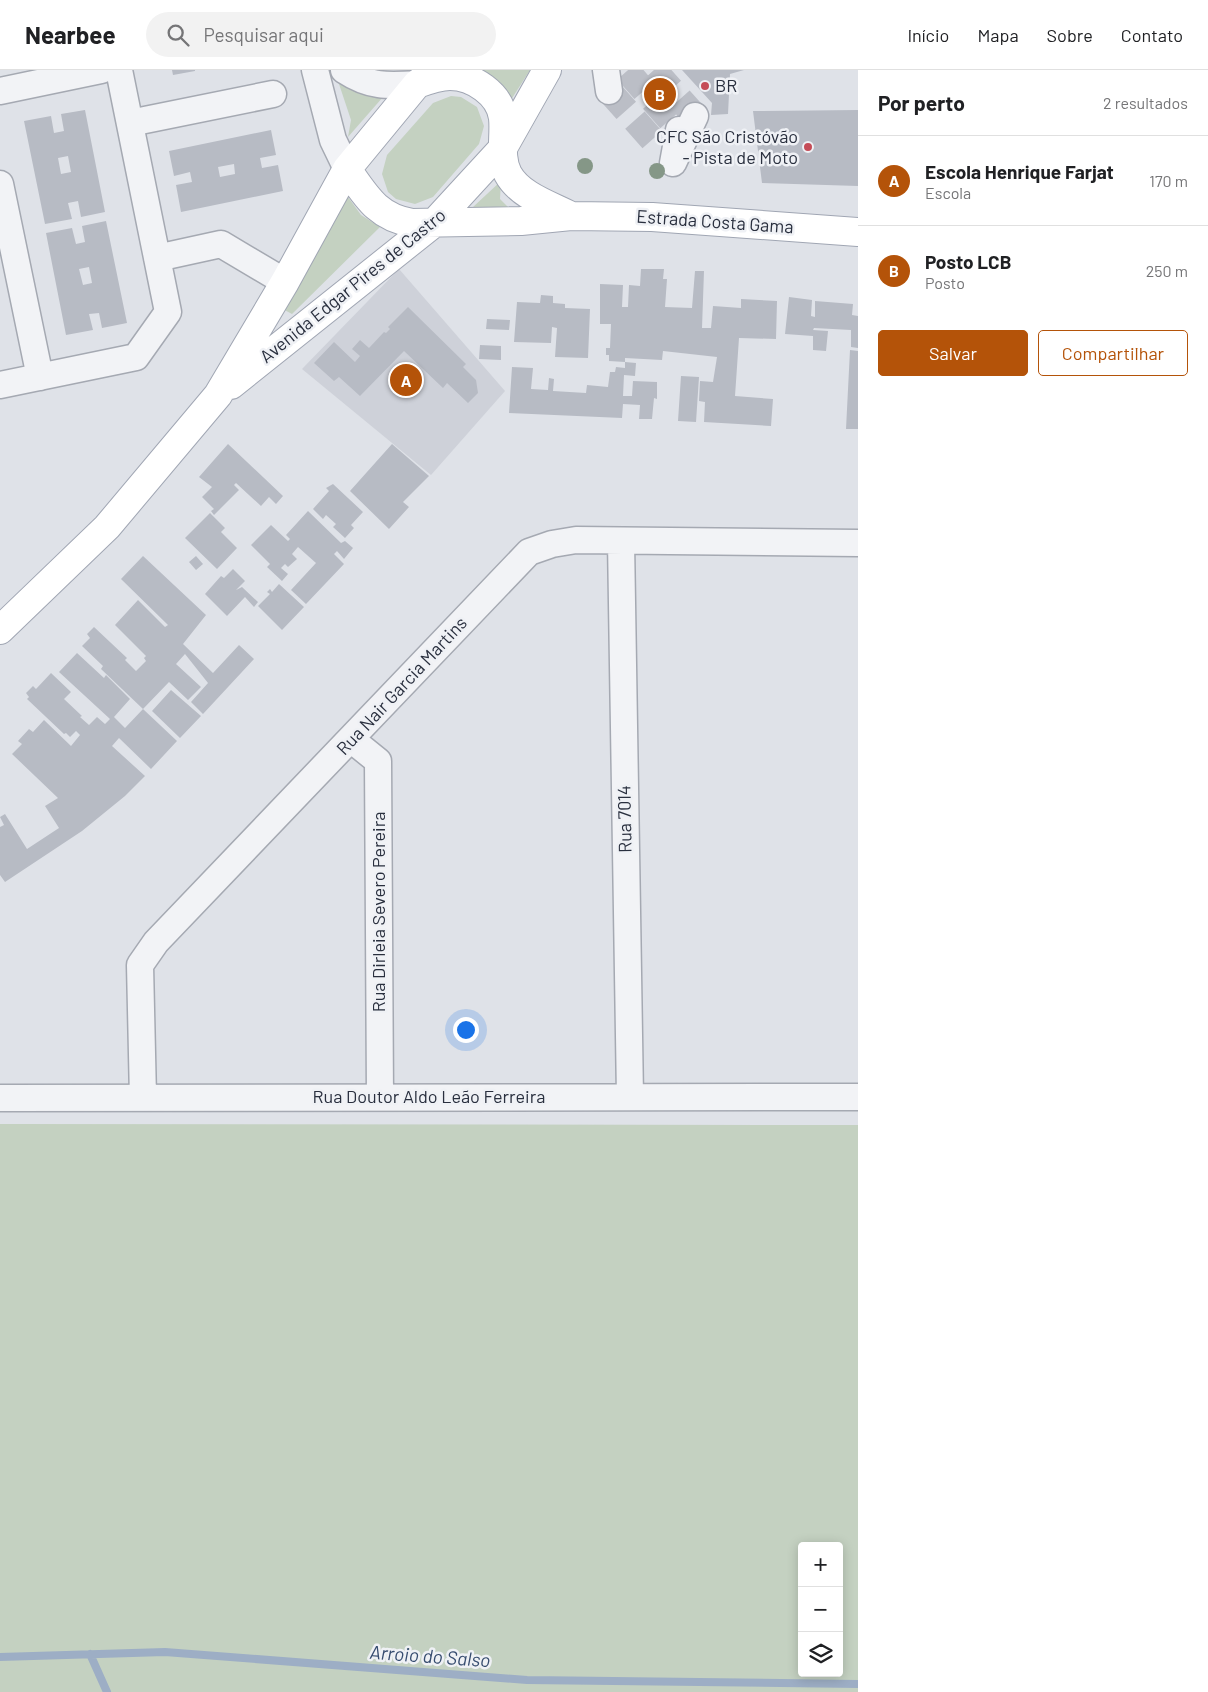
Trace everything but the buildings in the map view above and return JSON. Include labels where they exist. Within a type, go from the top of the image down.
[{"type":"main road","name":"Avenida Edgar Pires de Castro","points":[[218,395],[434,223],[503,148],[547,70]]},
{"type":"main road","points":[[426,77],[450,76],[467,78],[483,87],[494,99],[503,115],[503,148]]},
{"type":"main road","name":"Avenida Edgar Pires de Castro","points":[[0,630],[107,527],[218,395],[285,282],[347,169],[426,77]]},
{"type":"main road","name":"Estrada Costa Gama","points":[[503,148],[504,162],[508,174],[524,192],[571,216]]},
{"type":"main road","points":[[347,169],[369,200],[381,212],[397,220],[434,223]]},
{"type":"main road","name":"Estrada Costa Gama","points":[[434,223],[521,221],[571,216],[652,217],[858,232]]},
{"type":"street","points":[[0,90],[101,70]]},
{"type":"street","points":[[0,385],[136,357],[168,312],[119,70]]},
{"type":"street","points":[[315,70],[333,140],[347,169]]},
{"type":"street","points":[[344,70],[360,80],[385,87],[426,77]]},
{"type":"street","points":[[130,123],[273,94]]},
{"type":"street","points":[[665,154],[687,123]]},
{"type":"street","points":[[0,184],[40,377]]},
{"type":"street","points":[[157,258],[221,244],[285,282]]},
{"type":"street","name":"Rua Nair Garcia Martins","points":[[143,1098],[140,965],[156,942],[352,740],[529,552],[552,544],[576,540],[858,543]]},
{"type":"street","name":"Rua 7014","points":[[621,541],[630,1097]]},
{"type":"street","name":"Rua Dirleia Severo Pereira","points":[[352,740],[378,761],[380,1097]]},
{"type":"street","name":"Rua Doutor Aldo Leão Ferreira","points":[[0,1098],[858,1096]]},
{"type":"shaded area","points":[[399,269],[505,391],[431,475],[302,369]]},
{"type":"green space","points":[[478,70],[530,70],[509,103]]},
{"type":"green space","points":[[337,78],[383,97],[348,137],[351,120]]},
{"type":"green space","points":[[451,96],[461,97],[477,107],[484,126],[479,144],[433,197],[415,204],[396,199],[388,192],[382,174],[387,155],[433,103]]},
{"type":"green space","points":[[501,181],[500,199],[515,214],[473,207]]},
{"type":"green space","points":[[348,197],[361,215],[380,227],[292,314],[279,307]]},
{"type":"green space","points":[[0,1124],[858,1125],[858,1692],[0,1692]]},
{"type":"waterway","name":"Arroio do Salso","points":[[0,1657],[165,1652],[527,1680],[858,1684]]},
{"type":"waterway","points":[[90,1654],[107,1692]]},
{"type":"tunnel","points":[[654,70],[695,116]]},
{"type":"tunnel","points":[[627,71],[679,130]]},
{"type":"tunnel","points":[[609,91],[657,145]]},
{"type":"place","name":"BR","points":[[705,86]]},
{"type":"place","name":"Posto LCB","points":[[660,94]]},
{"type":"place","name":"CFC São Cristóvão - Pista de Moto","points":[[808,147]]},
{"type":"place","name":"Escola Henrique Farjat","points":[[406,380]]}]
